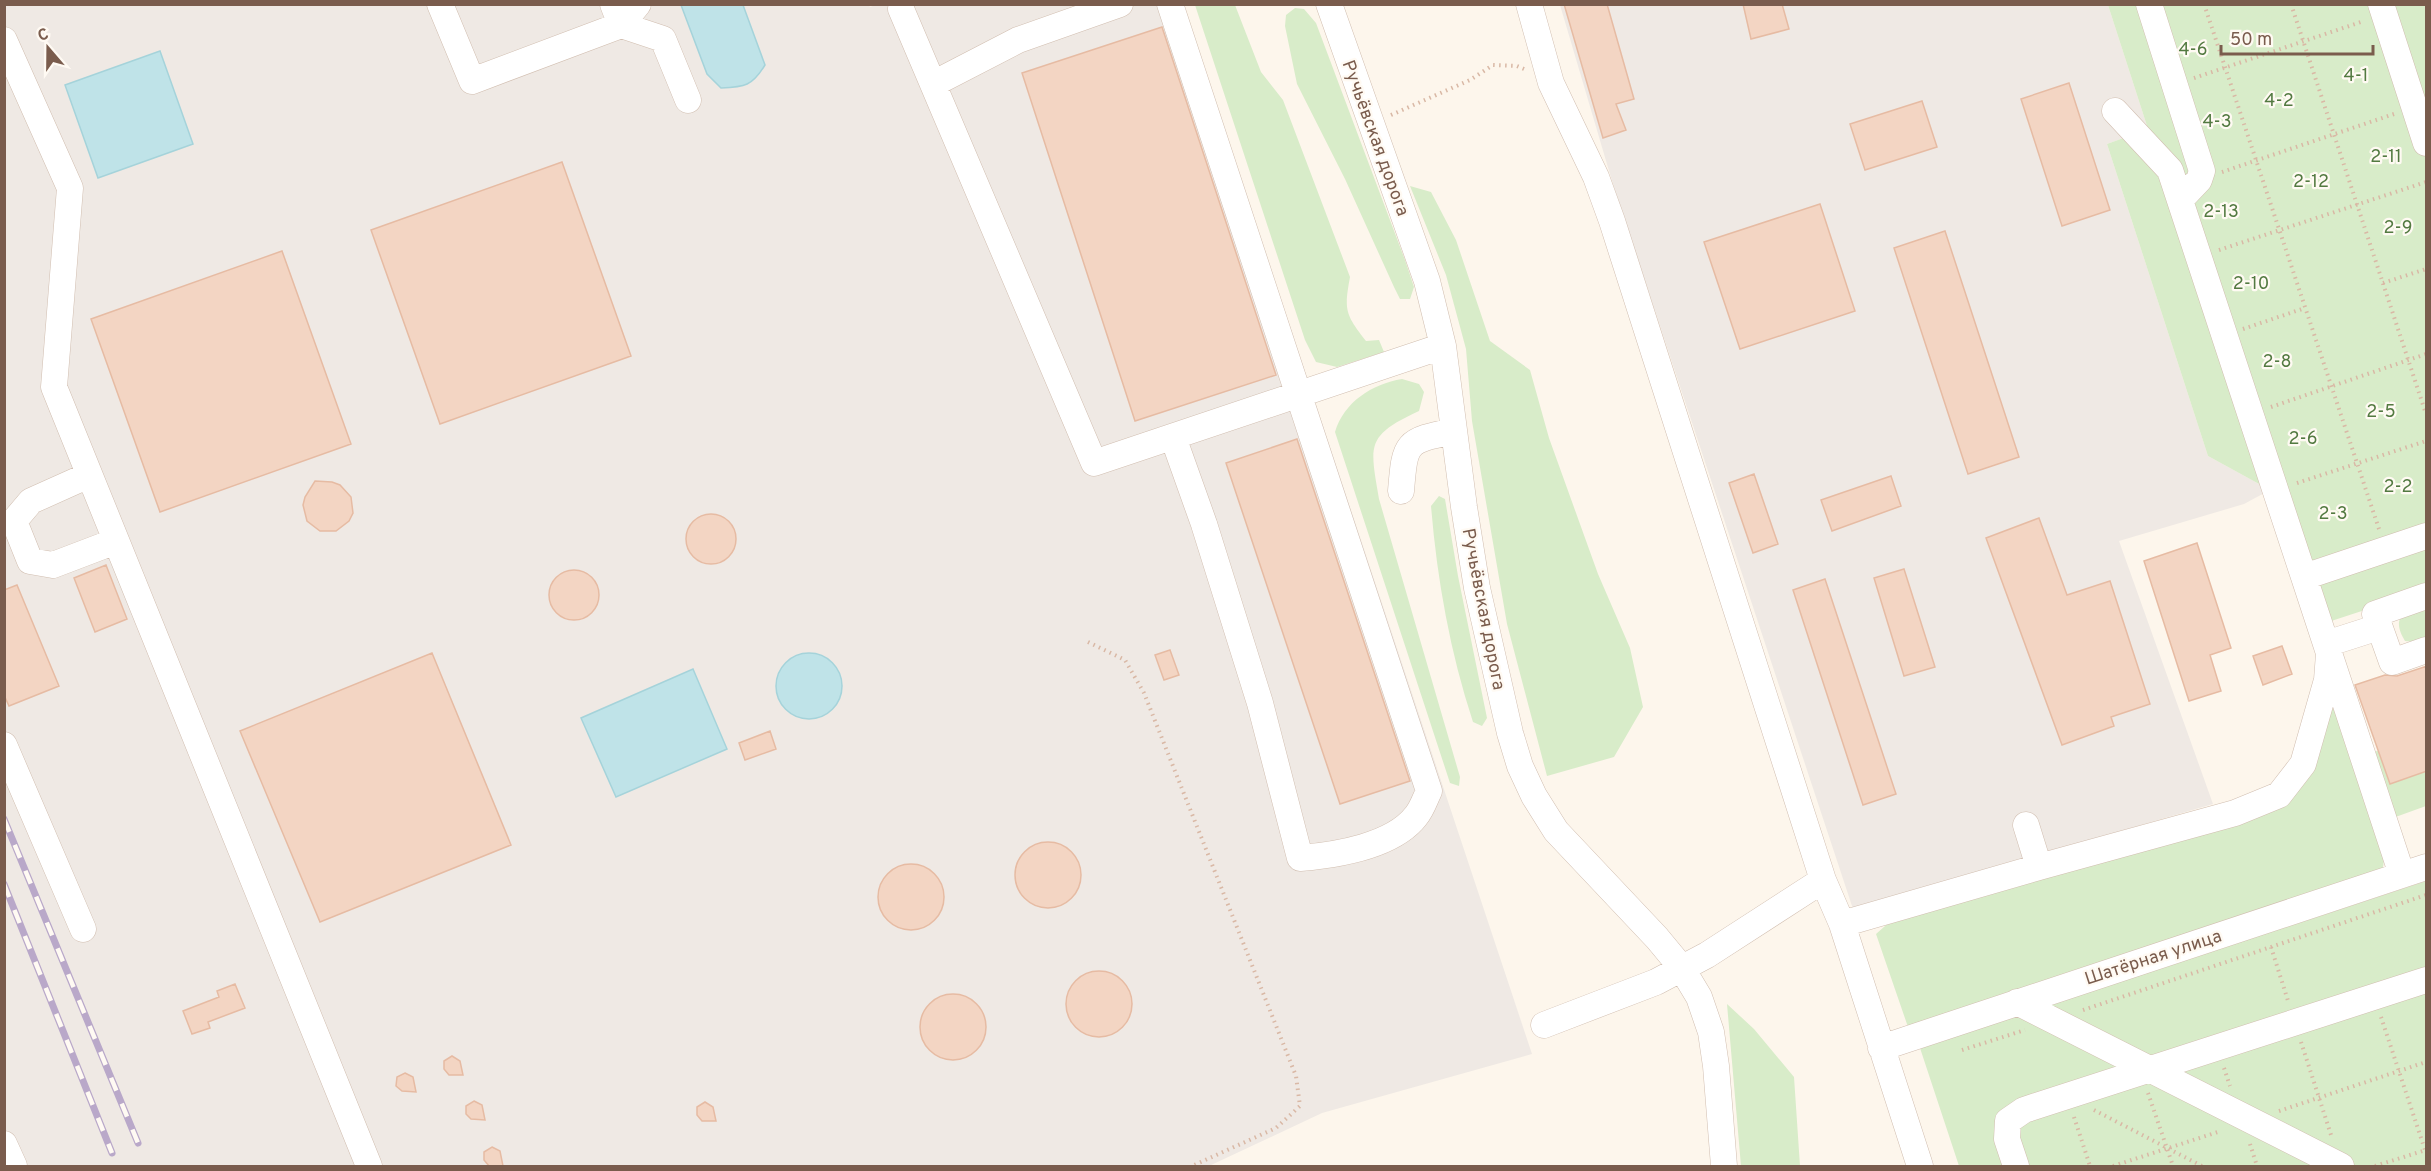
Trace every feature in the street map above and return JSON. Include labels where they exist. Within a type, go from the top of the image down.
[{"type":"street","points":[[440,4],[472,81],[638,4]]},
{"type":"street","points":[[933,84],[1018,40],[1120,4]]},
{"type":"street","points":[[1170,4],[1429,791],[1417,815],[1402,830],[1378,841],[1332,855],[1300,858],[1260,703],[1204,524],[1173,436]]},
{"type":"street","name":"Ручьёвская дорога","points":[[1329,4],[1427,281],[1443,346],[1477,588],[1510,733],[1520,766],[1534,796],[1556,831],[1657,938],[1681,968],[1699,997],[1711,1032],[1724,1167]]},
{"type":"street","points":[[1529,4],[1551,83],[1596,177],[1612,221],[1823,880],[1842,924],[1920,1167]]},
{"type":"street","points":[[2149,4],[2202,171],[2199,180],[2180,200]]},
{"type":"street","points":[[901,9],[1094,463],[1443,346]]},
{"type":"street","points":[[2383,9],[2427,142]]},
{"type":"street","points":[[617,15],[663,39],[688,100]]},
{"type":"street","points":[[4,40],[70,188],[54,387],[369,1167]]},
{"type":"street","points":[[2115,111],[2170,170],[2402,875]]},
{"type":"street","points":[[1401,491],[1404,455],[1412,443],[1427,436],[1454,431]]},
{"type":"street","points":[[89,475],[31,501],[14,521],[13,542],[30,561],[53,565],[116,541]]},
{"type":"street","points":[[2304,577],[2427,536]]},
{"type":"street","points":[[2427,596],[2375,614],[2392,662],[2427,650]]},
{"type":"street","points":[[2328,649],[2379,627]]},
{"type":"street","points":[[1842,924],[2235,813],[2279,795],[2303,764],[2327,680],[2328,649]]},
{"type":"street","points":[[4,745],[83,929]]},
{"type":"street","points":[[2026,825],[2038,867]]},
{"type":"street","name":"Шатёрная улица","points":[[1881,1048],[2427,867]]},
{"type":"street","points":[[1544,1025],[1656,982],[1707,955],[1823,880]]},
{"type":"street","points":[[2016,1167],[2007,1138],[2008,1121],[2024,1110],[2427,980]]},
{"type":"street","points":[[2017,1002],[2145,1071],[2338,1157]]},
{"type":"street","points":[[4,1144],[14,1167]]},
{"type":"path","points":[[2204,4],[2385,550]]},
{"type":"path","points":[[2291,4],[2427,414]]},
{"type":"path","points":[[2174,85],[2303,41],[2383,9]]},
{"type":"path","points":[[1371,124],[1470,80],[1493,65],[1517,66],[1551,83]]},
{"type":"path","points":[[2199,180],[2415,107]]},
{"type":"path","points":[[2199,257],[2427,182]]},
{"type":"path","points":[[2383,283],[2427,269]]},
{"type":"path","points":[[2225,336],[2305,308]]},
{"type":"path","points":[[2251,414],[2427,354]]},
{"type":"path","points":[[2276,490],[2427,441]]},
{"type":"path","points":[[1088,642],[1125,660],[1144,693],[1296,1076],[1300,1106],[1276,1128],[1192,1167]]},
{"type":"path","points":[[1962,1050],[2427,895]]},
{"type":"path","points":[[2271,947],[2338,1157]]},
{"type":"path","points":[[2374,997],[2426,1151],[2375,1167]]},
{"type":"path","points":[[2145,1071],[2173,1167]]},
{"type":"path","points":[[2067,1096],[2202,1167]]},
{"type":"path","points":[[2067,1096],[2090,1167]]},
{"type":"shaded area","points":[[868,4],[870,7],[878,4],[1183,5],[1532,1054],[1322,1113],[1209,1166],[5,1166],[5,5]]},
{"type":"shaded area","points":[[1560,5],[2108,5],[2148,129],[2107,144],[2208,456],[2270,490],[2244,504],[2119,541],[2213,804],[1853,909],[1612,181]]},
{"type":"green space","points":[[1195,5],[1235,5],[1261,72],[1283,100],[1350,277],[1347,305],[1350,318],[1366,341],[1379,340],[1384,352],[1337,367],[1316,362],[1305,340]]},
{"type":"green space","points":[[2108,5],[2426,5],[2426,590],[2316,626],[2270,490],[2208,456],[2107,144],[2148,129]]},
{"type":"green space","points":[[1295,8],[1304,9],[1316,23],[1405,260],[1414,287],[1410,299],[1400,299],[1345,179],[1297,84],[1285,26],[1286,15]]},
{"type":"green space","points":[[1410,186],[1431,192],[1456,240],[1490,341],[1530,370],[1549,438],[1598,574],[1630,648],[1643,707],[1614,757],[1547,776],[1507,624],[1472,421],[1466,349],[1446,275]]},
{"type":"green space","points":[[1402,379],[1419,384],[1424,392],[1419,411],[1389,428],[1375,444],[1373,454],[1376,481],[1379,499],[1460,777],[1459,786],[1450,783],[1335,432],[1339,421],[1352,403],[1380,385]]},
{"type":"green space","points":[[1439,496],[1445,499],[1487,718],[1482,726],[1473,722],[1446,615],[1431,506]]},
{"type":"green space","points":[[2426,605],[2426,638],[2416,642],[2405,641],[2399,626],[2402,616]]},
{"type":"green space","points":[[2337,709],[2386,848],[2382,873],[1908,1027],[1876,934],[1893,919],[2266,812],[2325,710]]},
{"type":"green space","points":[[2378,751],[2390,784],[2426,771],[2426,806],[2390,819],[2367,753]]},
{"type":"green space","points":[[2426,881],[2426,1166],[1959,1166],[1920,1048]]},
{"type":"green space","points":[[1727,1004],[1754,1029],[1794,1077],[1800,1166],[1741,1166]]},
{"type":"water","points":[[681,5],[743,5],[765,65],[752,81],[742,86],[721,88],[707,74]]},
{"type":"water","points":[[160,51],[193,144],[98,178],[65,85]]},
{"type":"water","points":[[803,653],[815,653],[827,658],[837,668],[842,686],[840,699],[827,714],[815,719],[803,719],[791,714],[781,704],[776,692],[776,680],[781,668],[791,658]]},
{"type":"water","points":[[693,669],[727,749],[616,797],[581,718]]},
{"type":"building","points":[[1564,4],[1607,4],[1634,99],[1616,104],[1626,130],[1603,138]]},
{"type":"building","points":[[1743,4],[1782,4],[1789,29],[1751,39]]},
{"type":"building","points":[[1162,27],[1276,375],[1135,421],[1022,73]]},
{"type":"building","points":[[2069,83],[2110,210],[2062,226],[2021,99]]},
{"type":"building","points":[[1922,101],[1937,147],[1865,170],[1850,124]]},
{"type":"building","points":[[562,162],[631,356],[440,424],[371,230]]},
{"type":"building","points":[[1820,204],[1855,311],[1740,349],[1704,242]]},
{"type":"building","points":[[1945,231],[2019,457],[1968,474],[1894,248]]},
{"type":"building","points":[[282,251],[351,444],[160,512],[91,319]]},
{"type":"building","points":[[1297,439],[1410,781],[1340,804],[1226,463]]},
{"type":"building","points":[[1754,474],[1778,544],[1753,553],[1729,483]]},
{"type":"building","points":[[1891,476],[1901,506],[1832,531],[1821,500]]},
{"type":"building","points":[[315,481],[340,485],[351,497],[353,513],[349,521],[336,531],[320,531],[307,521],[303,505]]},
{"type":"building","points":[[706,514],[716,514],[729,521],[736,534],[736,544],[729,557],[716,564],[706,564],[697,560],[690,553],[686,544],[686,534],[690,525],[697,518]]},
{"type":"building","points":[[2039,518],[2067,595],[2110,581],[2150,704],[2111,717],[2114,726],[2062,745],[1986,538]]},
{"type":"building","points":[[2197,543],[2231,648],[2210,655],[2221,691],[2189,701],[2144,561]]},
{"type":"building","points":[[106,565],[127,619],[95,632],[74,578]]},
{"type":"building","points":[[1904,569],[1935,667],[1904,676],[1874,578]]},
{"type":"building","points":[[569,570],[579,570],[592,577],[599,590],[599,600],[592,613],[579,620],[569,620],[560,616],[553,609],[549,600],[549,590],[553,581],[560,574]]},
{"type":"building","points":[[1825,579],[1896,794],[1863,805],[1793,590]]},
{"type":"building","points":[[17,585],[59,686],[9,706],[4,695],[4,590]]},
{"type":"building","points":[[2282,646],[2292,674],[2263,685],[2253,656]]},
{"type":"building","points":[[1170,650],[1179,675],[1164,680],[1155,655]]},
{"type":"building","points":[[432,653],[511,845],[320,922],[240,731]]},
{"type":"building","points":[[2427,666],[2427,771],[2390,784],[2355,685],[2385,675],[2397,676]]},
{"type":"building","points":[[770,731],[776,749],[745,760],[739,743]]},
{"type":"building","points":[[1042,842],[1054,842],[1066,847],[1076,857],[1081,875],[1079,888],[1066,903],[1054,908],[1042,908],[1030,903],[1020,893],[1015,881],[1015,869],[1020,857],[1030,847]]},
{"type":"building","points":[[917,864],[935,873],[942,884],[944,897],[942,910],[935,921],[924,928],[905,930],[887,921],[880,910],[878,891],[887,873],[898,866]]},
{"type":"building","points":[[1093,971],[1105,971],[1117,976],[1127,986],[1132,1004],[1130,1017],[1117,1032],[1105,1037],[1093,1037],[1081,1032],[1071,1022],[1066,1010],[1066,998],[1071,986],[1081,976]]},
{"type":"building","points":[[235,984],[245,1008],[208,1022],[210,1028],[192,1034],[183,1011],[219,997],[217,991]]},
{"type":"building","points":[[959,994],[977,1003],[984,1014],[986,1027],[984,1040],[977,1051],[966,1058],[947,1060],[929,1051],[922,1040],[920,1021],[929,1003],[940,996]]},
{"type":"building","points":[[452,1056],[460,1061],[463,1075],[449,1075],[444,1069],[444,1061]]},
{"type":"building","points":[[405,1073],[413,1077],[416,1092],[402,1091],[396,1086],[397,1077]]},
{"type":"building","points":[[474,1101],[482,1105],[485,1120],[471,1119],[466,1114],[466,1106]]},
{"type":"building","points":[[705,1102],[713,1107],[716,1121],[702,1121],[697,1115],[697,1107]]},
{"type":"building","points":[[492,1147],[500,1151],[503,1166],[489,1166],[484,1160],[484,1152]]},
{"type":"railway","points":[[4,819],[138,1143]]},
{"type":"railway","points":[[4,884],[112,1153]]},
{"type":"park label","name":"4-6","points":[[2193,49]]},
{"type":"park label","name":"4-1","points":[[2356,75]]},
{"type":"park label","name":"4-2","points":[[2279,100]]},
{"type":"park label","name":"4-3","points":[[2217,121]]},
{"type":"park label","name":"2-11","points":[[2386,156]]},
{"type":"park label","name":"2-12","points":[[2311,181]]},
{"type":"park label","name":"2-13","points":[[2221,211]]},
{"type":"park label","name":"2-9","points":[[2398,227]]},
{"type":"park label","name":"2-10","points":[[2251,283]]},
{"type":"park label","name":"2-8","points":[[2277,361]]},
{"type":"park label","name":"2-5","points":[[2381,411]]},
{"type":"park label","name":"2-6","points":[[2303,438]]},
{"type":"park label","name":"2-2","points":[[2398,486]]},
{"type":"park label","name":"2-3","points":[[2333,513]]}]
